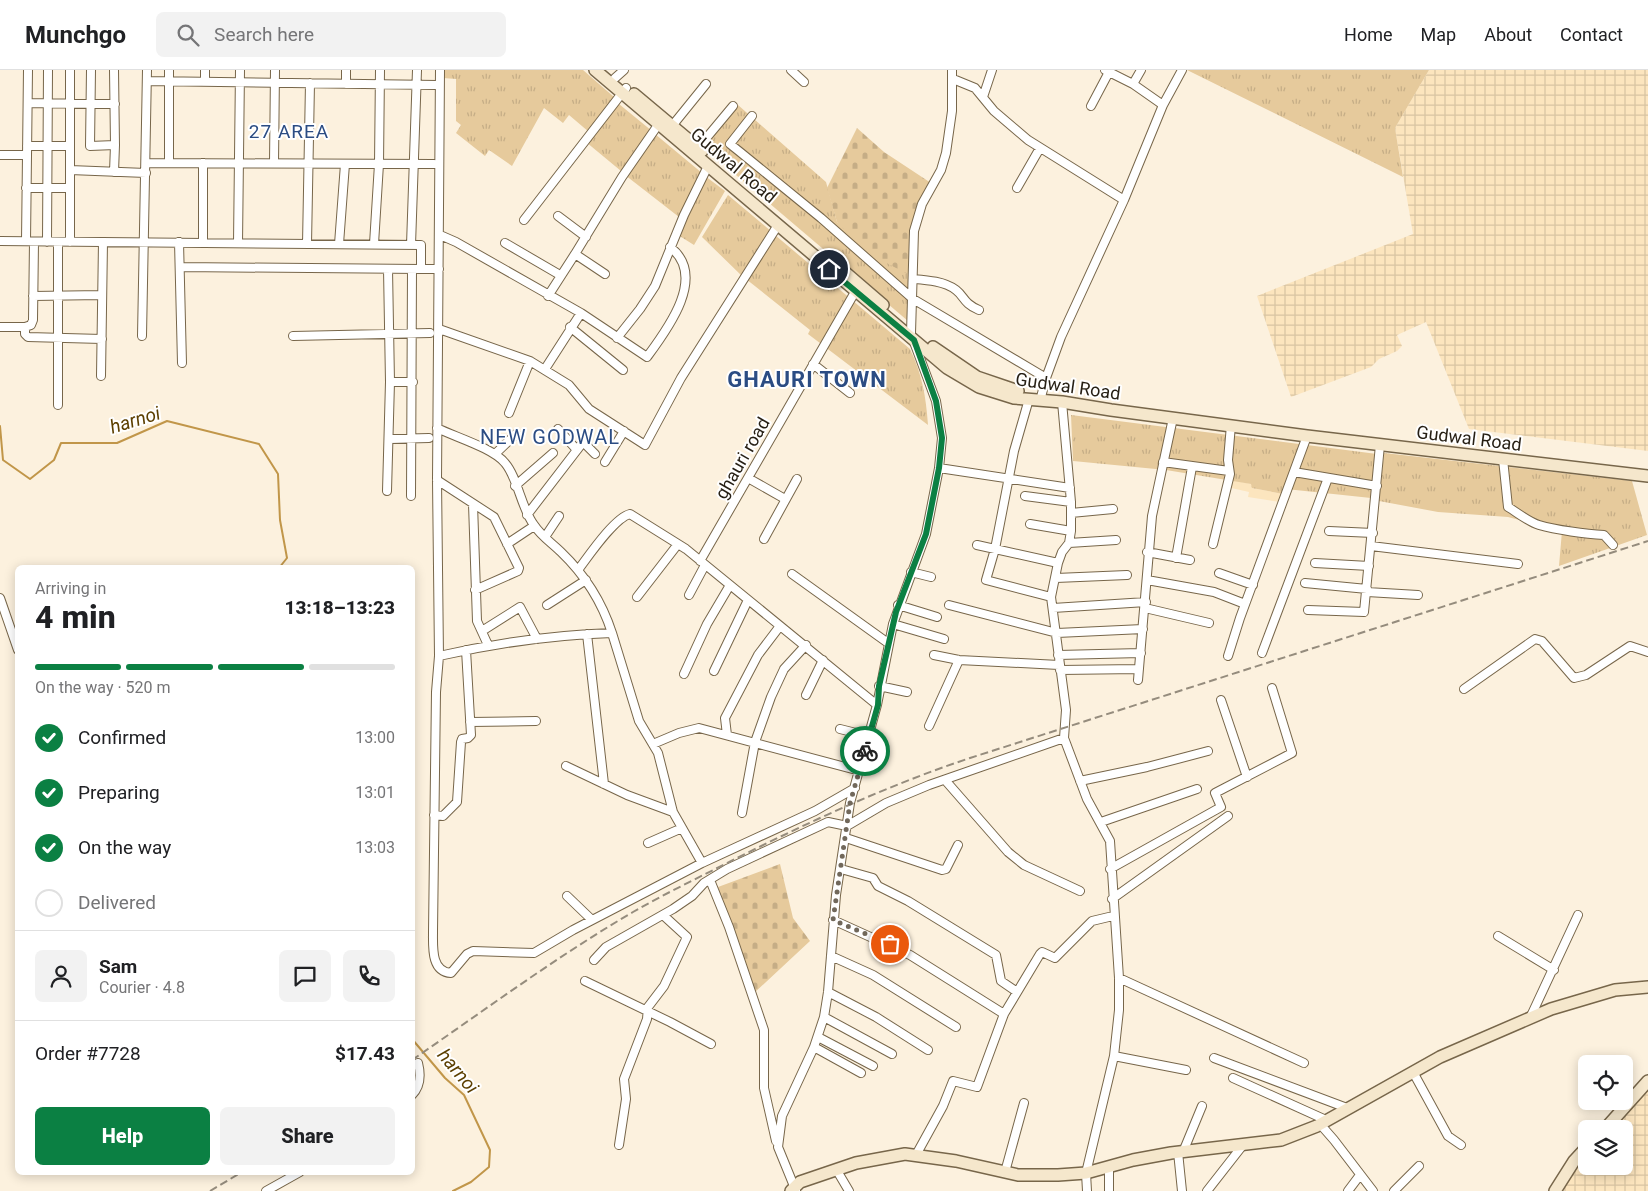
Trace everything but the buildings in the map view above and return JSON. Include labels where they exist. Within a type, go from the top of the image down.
[{"type":"main road","name":"Gudwal Road","points":[[595,70],[672,126],[698,148],[947,368],[979,386],[1014,398],[1037,398],[1648,469]]},
{"type":"main road","name":"Gudwal Road","points":[[606,70],[620,74],[624,91],[658,125],[855,292],[911,335]]},
{"type":"main road","name":"Gudwal Road","points":[[1037,398],[1307,436],[1648,476]]},
{"type":"main road","points":[[794,1189],[836,1169],[882,1157],[916,1155],[1018,1175],[1086,1173],[1180,1152],[1282,1140],[1323,1122],[1413,1072],[1551,1008],[1615,990],[1648,986]]},
{"type":"main road","points":[[1613,1120],[1648,1081]]},
{"type":"main road","points":[[1555,1191],[1578,1157]]},
{"type":"street","points":[[0,327],[25,327],[31,325],[33,320],[26,188],[28,70]]},
{"type":"street","points":[[48,70],[48,242]]},
{"type":"street","points":[[70,70],[70,242]]},
{"type":"street","points":[[91,70],[90,146],[115,145]]},
{"type":"street","points":[[114,70],[114,172]]},
{"type":"street","points":[[142,336],[147,70]]},
{"type":"street","points":[[169,70],[169,163]]},
{"type":"street","points":[[205,70],[205,82]]},
{"type":"street","points":[[238,243],[240,70]]},
{"type":"street","points":[[274,163],[275,70]]},
{"type":"street","points":[[346,70],[346,84]]},
{"type":"street","points":[[374,244],[379,164],[380,70]]},
{"type":"street","points":[[411,245],[417,70]]},
{"type":"street","points":[[440,70],[440,269],[437,428],[439,656],[436,692],[434,959],[441,969],[452,972],[467,954],[473,951],[534,953],[592,920],[702,863],[815,811],[855,788]]},
{"type":"street","points":[[791,70],[804,82]]},
{"type":"street","points":[[778,1147],[782,1116],[814,1047],[824,1017],[828,992],[833,920],[847,826],[868,736],[878,705],[879,686],[888,643],[898,605],[926,534],[939,468],[942,438],[936,401],[911,335],[914,231],[922,204],[941,170],[946,153],[952,110],[952,70]]},
{"type":"street","points":[[983,97],[992,70]]},
{"type":"street","points":[[1133,84],[1141,70]]},
{"type":"street","points":[[1051,597],[986,580],[995,549],[1008,479],[1037,398],[1062,337],[1124,200],[1163,105],[1182,70]]},
{"type":"street","points":[[1091,106],[1107,71],[1133,84],[1163,105]]},
{"type":"street","points":[[953,79],[975,88],[1008,124],[1040,148],[1124,200]]},
{"type":"street","points":[[147,81],[437,85]]},
{"type":"street","points":[[307,244],[310,83]]},
{"type":"street","points":[[672,126],[706,84]]},
{"type":"street","points":[[524,220],[624,91]]},
{"type":"street","points":[[28,103],[115,104]]},
{"type":"street","points":[[698,148],[733,106]]},
{"type":"street","points":[[752,116],[730,144],[821,218],[913,299],[1046,378]]},
{"type":"street","points":[[548,296],[622,177],[658,125]]},
{"type":"street","points":[[27,146],[70,146]]},
{"type":"street","points":[[1017,188],[1040,148]]},
{"type":"street","points":[[0,155],[27,155]]},
{"type":"street","points":[[146,163],[434,164]]},
{"type":"street","points":[[202,242],[203,163]]},
{"type":"street","points":[[338,244],[344,164]]},
{"type":"street","points":[[617,338],[640,309],[654,286],[708,166]]},
{"type":"street","points":[[70,170],[146,173]]},
{"type":"street","points":[[26,188],[70,188]]},
{"type":"street","points":[[558,216],[586,237]]},
{"type":"street","points":[[439,329],[530,361],[545,369],[569,385],[589,410],[645,445],[681,378],[778,225]]},
{"type":"street","points":[[440,235],[456,242],[548,296],[581,313],[647,357],[673,318],[683,294],[685,272],[677,254],[670,247]]},
{"type":"street","points":[[0,241],[421,245],[417,269],[413,332],[411,496]]},
{"type":"street","points":[[58,242],[58,405]]},
{"type":"street","points":[[101,376],[103,242]]},
{"type":"street","points":[[179,242],[182,363]]},
{"type":"street","points":[[505,243],[560,275]]},
{"type":"street","points":[[575,254],[605,274]]},
{"type":"street","points":[[180,267],[440,269]]},
{"type":"street","points":[[387,491],[390,439],[388,269]]},
{"type":"street","points":[[913,279],[934,281],[956,290],[964,302],[979,310]]},
{"type":"street","name":"ghauri road","points":[[689,595],[703,563],[748,478],[855,292]]},
{"type":"street","points":[[33,296],[102,295]]},
{"type":"street","points":[[545,369],[581,313]]},
{"type":"street","points":[[25,327],[25,334],[28,337],[102,339]]},
{"type":"street","points":[[570,328],[624,370]]},
{"type":"street","points":[[293,336],[430,333]]},
{"type":"street","points":[[509,412],[530,361]]},
{"type":"street","points":[[813,364],[850,393]]},
{"type":"street","points":[[390,382],[413,382]]},
{"type":"street","points":[[1062,402],[1071,502],[1071,531],[1069,542],[1062,552],[1058,564],[1051,597],[1066,710],[1064,738],[1087,799],[1110,841],[1113,916],[1119,978],[1119,1010],[1114,1056],[1086,1173],[1088,1191]]},
{"type":"street","points":[[1138,680],[1147,580],[1147,552],[1173,418]]},
{"type":"street","points":[[1213,544],[1222,516],[1229,471],[1231,425]]},
{"type":"street","points":[[437,428],[495,454],[506,463],[527,515],[534,526],[578,570],[598,599],[612,633],[639,721],[653,744],[665,776],[667,794],[673,812],[702,863]]},
{"type":"street","points":[[558,429],[577,450]]},
{"type":"street","points":[[605,462],[624,432]]},
{"type":"street","points":[[495,454],[516,434]]},
{"type":"street","points":[[1228,656],[1245,604],[1307,436]]},
{"type":"street","points":[[390,439],[429,438]]},
{"type":"street","points":[[527,515],[583,442],[595,454]]},
{"type":"street","points":[[1308,610],[1364,612],[1380,445]]},
{"type":"street","points":[[516,486],[553,453]]},
{"type":"street","points":[[1503,459],[1508,507],[1538,525],[1571,530],[1581,534],[1604,535],[1614,545]]},
{"type":"street","points":[[1163,462],[1229,471]]},
{"type":"street","points":[[1176,558],[1192,467]]},
{"type":"street","points":[[939,468],[1070,488]]},
{"type":"street","points":[[1294,472],[1377,486]]},
{"type":"street","points":[[748,478],[785,500]]},
{"type":"street","points":[[1262,653],[1328,478]]},
{"type":"street","points":[[764,539],[797,479]]},
{"type":"street","points":[[437,480],[494,517],[519,568],[518,571],[475,590]]},
{"type":"street","points":[[1026,496],[1071,502]]},
{"type":"street","points":[[473,504],[475,590],[478,621],[488,645]]},
{"type":"street","points":[[1071,513],[1113,508]]},
{"type":"street","points":[[578,570],[623,516],[630,514],[678,544],[703,563],[878,705]]},
{"type":"street","points":[[545,537],[559,516]]},
{"type":"street","points":[[1030,524],[1071,531]]},
{"type":"street","points":[[507,544],[534,526]]},
{"type":"street","points":[[1329,531],[1373,533]]},
{"type":"street","points":[[1069,542],[1116,540]]},
{"type":"street","points":[[637,597],[678,544]]},
{"type":"street","points":[[977,545],[1058,564]]},
{"type":"street","points":[[1371,546],[1518,564]]},
{"type":"street","points":[[1147,552],[1190,560]]},
{"type":"street","points":[[1316,563],[1369,566]]},
{"type":"street","points":[[911,572],[931,577]]},
{"type":"street","points":[[792,574],[888,643]]},
{"type":"street","points":[[1219,574],[1253,585]]},
{"type":"street","points":[[1056,578],[1127,575]]},
{"type":"street","points":[[546,605],[586,580]]},
{"type":"street","points":[[1147,580],[1214,592],[1245,604]]},
{"type":"street","points":[[1305,583],[1418,596]]},
{"type":"street","points":[[684,674],[707,624],[730,585]]},
{"type":"street","points":[[0,598],[15,642]]},
{"type":"street","points":[[714,671],[748,600]]},
{"type":"street","points":[[898,605],[937,617]]},
{"type":"street","points":[[949,605],[1057,633],[1143,629]]},
{"type":"street","points":[[1053,608],[1145,605],[1209,623]]},
{"type":"street","points":[[482,631],[520,607],[537,639]]},
{"type":"street","points":[[893,624],[944,639]]},
{"type":"street","points":[[8,625],[15,631]]},
{"type":"street","points":[[727,735],[725,718],[758,655],[780,626]]},
{"type":"street","points":[[439,656],[488,645],[612,633]]},
{"type":"street","points":[[587,634],[604,784]]},
{"type":"street","points":[[1464,688],[1535,640],[1542,641],[1574,678],[1586,675],[1630,646],[1648,652]]},
{"type":"street","points":[[742,813],[755,742],[771,697],[784,669],[806,645]]},
{"type":"street","points":[[434,816],[443,816],[457,802],[461,742],[462,739],[470,737],[466,650]]},
{"type":"street","points":[[1058,655],[1141,653]]},
{"type":"street","points":[[934,655],[958,660],[1059,668],[1139,669]]},
{"type":"street","points":[[806,695],[823,660]]},
{"type":"street","points":[[929,726],[958,660]]},
{"type":"street","points":[[879,686],[907,692]]},
{"type":"street","points":[[1110,869],[1221,807],[1215,793],[1292,753],[1272,688]]},
{"type":"street","points":[[1221,700],[1247,777]]},
{"type":"street","points":[[470,722],[536,720]]},
{"type":"street","points":[[840,728],[868,736]]},
{"type":"street","points":[[653,744],[692,729],[708,730],[755,742],[811,760],[860,771]]},
{"type":"street","points":[[594,960],[606,947],[663,915],[692,896],[710,880],[743,861],[828,822],[847,826],[886,803],[1043,743],[1064,738]]},
{"type":"street","points":[[1080,781],[1147,767],[1208,751]]},
{"type":"street","points":[[566,766],[604,784],[673,812]]},
{"type":"street","points":[[945,780],[1008,852],[1024,865],[1080,891]]},
{"type":"street","points":[[1101,822],[1197,789]]},
{"type":"street","points":[[1112,899],[1228,816]]},
{"type":"street","points":[[648,844],[682,828]]},
{"type":"street","points":[[846,838],[942,870],[946,869],[958,845]]},
{"type":"street","points":[[840,869],[873,878],[878,886],[908,901],[996,955],[1001,981],[1017,992]]},
{"type":"street","points":[[710,880],[729,927],[748,991],[764,1030],[764,1088],[778,1147],[794,1189]]},
{"type":"street","points":[[567,896],[592,920]]},
{"type":"street","points":[[619,1145],[626,1099],[624,1079],[647,1019],[646,1010],[664,986],[687,937],[663,915]]},
{"type":"street","points":[[1530,1018],[1578,915]]},
{"type":"street","points":[[916,1155],[944,1106],[953,1081],[977,1087],[1004,1014],[1040,954],[1042,952],[1055,958],[1092,921],[1113,916]]},
{"type":"street","points":[[833,920],[910,955],[1004,1014]]},
{"type":"street","points":[[1498,936],[1554,970]]},
{"type":"street","points":[[831,956],[873,975],[956,1027]]},
{"type":"street","points":[[1119,978],[1304,1063]]},
{"type":"street","points":[[584,981],[646,1010],[711,1044]]},
{"type":"street","points":[[828,992],[876,1017],[928,1050]]},
{"type":"street","points":[[824,1017],[892,1054]]},
{"type":"street","points":[[818,1037],[873,1066]]},
{"type":"street","points":[[814,1047],[861,1072]]},
{"type":"street","points":[[1114,1056],[1186,1070]]},
{"type":"street","points":[[1214,1058],[1347,1108]]},
{"type":"street","points":[[415,1089],[420,1080],[418,1062]]},
{"type":"street","points":[[1413,1072],[1448,1136],[1461,1145]]},
{"type":"street","points":[[1233,1078],[1323,1122],[1373,1191]]},
{"type":"street","points":[[1005,1172],[1024,1103]]},
{"type":"street","points":[[1182,1191],[1180,1152],[1202,1106]]},
{"type":"street","points":[[1208,1191],[1243,1145]]},
{"type":"street","points":[[1394,1191],[1419,1166]]},
{"type":"street","points":[[1109,1167],[1109,1191]]},
{"type":"street","points":[[836,1169],[849,1191]]},
{"type":"street","points":[[266,1191],[295,1175]]},
{"type":"street","points":[[1348,1191],[1360,1175]]},
{"type":"shaded area","points":[[1429,70],[1648,70],[1648,451],[1469,429],[1426,322],[1397,335],[1402,346],[1397,351],[1379,359],[1371,367],[1291,397],[1257,296],[1413,234],[1395,128]]},
{"type":"shaded area","points":[[1230,480],[1252,484],[1252,488],[1283,494],[1280,502],[1248,497],[1249,492],[1227,487]]},
{"type":"shaded area","points":[[1648,1086],[1648,1191],[1558,1191],[1578,1164],[1578,1175],[1633,1175],[1633,1120],[1617,1120],[1626,1110],[1633,1110],[1633,1103]]},
{"type":"green space","points":[[443,70],[583,70],[614,97],[589,132],[569,115],[563,123],[544,108],[512,166],[489,150],[485,156],[456,133],[461,125],[456,121],[456,79],[443,78]]},
{"type":"green space","points":[[1187,70],[1429,70],[1395,128],[1403,177]]},
{"type":"green space","points":[[619,104],[652,131],[621,171],[586,142]]},
{"type":"green space","points":[[738,105],[826,182],[837,222],[913,277],[908,321],[703,147]]},
{"type":"green space","points":[[857,128],[884,152],[931,183],[914,232],[913,277],[864,251],[837,222],[827,188]]},
{"type":"green space","points":[[655,134],[702,173],[679,217],[625,175]]},
{"type":"green space","points":[[705,176],[725,191],[694,245],[678,235]]},
{"type":"green space","points":[[728,195],[772,232],[744,278],[702,237]]},
{"type":"green space","points":[[775,235],[910,349],[918,367],[923,386],[928,425],[808,334],[810,330],[746,279]]},
{"type":"green space","points":[[1071,415],[1377,454],[1371,498],[1286,489],[1283,494],[1252,488],[1251,484],[1166,470],[1073,461]]},
{"type":"green space","points":[[1384,453],[1632,481],[1647,535],[1559,566],[1562,531],[1508,517],[1438,512],[1379,501]]},
{"type":"green space","points":[[780,864],[793,918],[810,941],[753,994],[718,887]]},
{"type":"waterway","name":"harnoi","points":[[0,426],[3,460],[30,479],[54,460],[61,443],[117,443],[167,421],[259,444],[278,474],[280,520],[287,558],[281,565]]},
{"type":"waterway","name":"harnoi","points":[[415,1043],[445,1078],[464,1095],[490,1150],[489,1167],[471,1182],[453,1191]]},
{"type":"railway","points":[[415,1058],[548,965],[633,912],[766,844],[881,791],[970,758],[1648,541]]},
{"type":"railway","points":[[210,1191],[237,1175]]},
{"type":"way so far","points":[[865,751],[850,803],[833,920],[890,944]]},
{"type":"district","name":"27 AREA","points":[[289,131]]},
{"type":"district","name":"GHAURI TOWN","points":[[807,379]]},
{"type":"district","name":"NEW GODWAL","points":[[550,437]]},
{"type":"route","points":[[829,269],[914,340],[936,401],[942,438],[939,468],[926,534],[896,612],[879,686],[878,705],[865,751]]}]
